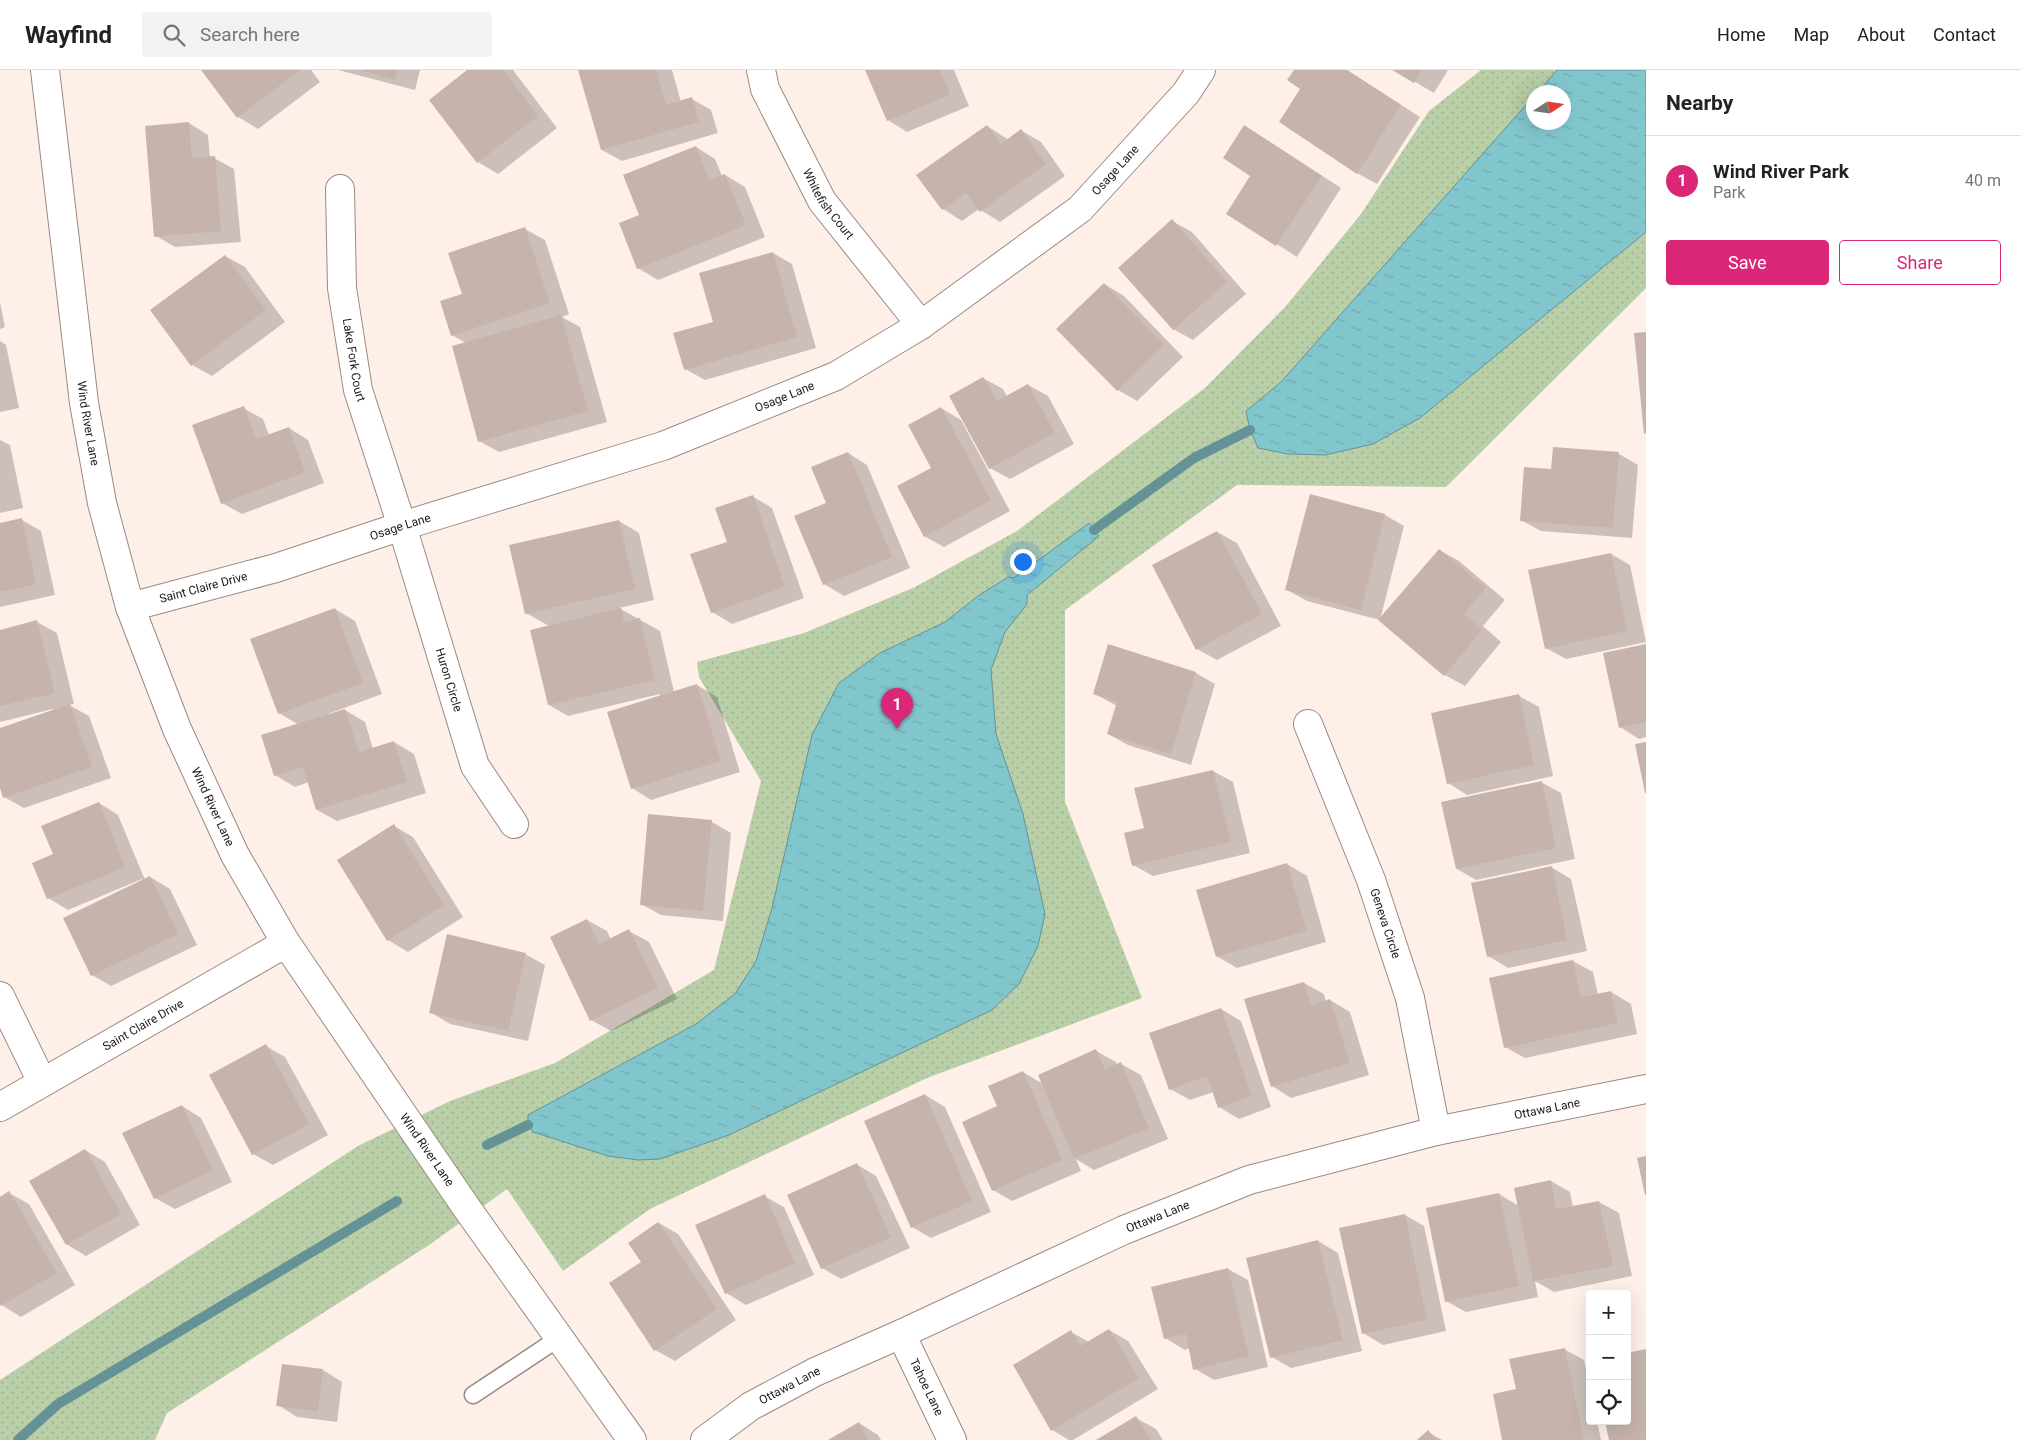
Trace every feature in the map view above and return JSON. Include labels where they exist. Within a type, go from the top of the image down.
[{"type":"street","name":"Wind River Lane","points":[[45,70],[84,403],[102,504],[130,607],[177,729],[235,855],[286,943],[466,1207],[632,1440]]},
{"type":"street","name":"Whitefish Court","points":[[761,70],[765,88],[822,201],[921,325]]},
{"type":"street","name":"Osage Lane","points":[[276,568],[402,526],[662,446],[836,376],[921,325],[1080,209],[1186,93],[1201,70]]},
{"type":"street","name":"Lake Fork Court","points":[[340,188],[342,288],[358,390],[402,526]]},
{"type":"street","name":"Huron Circle","points":[[402,526],[475,766],[514,824]]},
{"type":"street","name":"Saint Claire Drive","points":[[130,607],[276,568]]},
{"type":"street","name":"Geneva Circle","points":[[1308,724],[1371,880],[1410,998],[1436,1131]]},
{"type":"street","name":"Saint Claire Drive","points":[[0,1107],[286,943]]},
{"type":"street","points":[[0,996],[42,1082]]},
{"type":"street","name":"Ottawa Lane","points":[[705,1440],[751,1406],[816,1372],[1124,1230],[1249,1180],[1436,1131],[1646,1089]]},
{"type":"street","name":"Tahoe Lane","points":[[901,1334],[952,1440]]},
{"type":"lane","points":[[473,1395],[559,1338]]},
{"type":"green space","points":[[1481,70],[1646,70],[1646,288],[1446,487],[1237,485],[1065,610],[1065,802],[1142,998],[927,1078],[650,1209],[563,1271],[507,1189],[429,1245],[167,1413],[155,1440],[0,1440],[0,1380],[358,1146],[450,1101],[555,1063],[714,970],[761,781],[699,677],[697,662],[804,633],[913,588],[1017,531],[1205,388],[1286,306],[1361,214],[1429,111]]},
{"type":"water","points":[[1557,70],[1646,70],[1646,232],[1420,418],[1373,444],[1325,455],[1288,454],[1258,448],[1250,430],[1246,411],[1281,382],[1526,105],[1526,130],[1571,130],[1571,85],[1544,85]]},
{"type":"water","points":[[1089,523],[1099,536],[1027,595],[1027,604],[1005,632],[991,670],[996,734],[1023,814],[1045,914],[1038,946],[1019,984],[992,1010],[729,1135],[660,1159],[638,1160],[608,1156],[533,1132],[528,1125],[528,1115],[696,1024],[735,994],[756,961],[772,908],[812,735],[839,683],[880,653],[945,622],[978,596],[1008,577],[1014,578]]},
{"type":"building","points":[[201,70],[301,70],[237,118]]},
{"type":"building","points":[[360,70],[398,70],[395,80]]},
{"type":"building","points":[[467,70],[503,70],[538,116],[477,163],[429,100]]},
{"type":"building","points":[[578,70],[656,70],[666,105],[692,97],[699,122],[601,150]]},
{"type":"building","points":[[865,70],[940,70],[950,95],[887,121]]},
{"type":"building","points":[[1294,70],[1347,70],[1401,105],[1357,174],[1279,122],[1300,89],[1287,80]]},
{"type":"building","points":[[1392,70],[1422,70],[1414,83]]},
{"type":"building","points":[[189,122],[192,158],[215,156],[221,231],[154,237],[145,126]]},
{"type":"building","points":[[987,125],[1001,144],[1021,129],[1046,164],[980,212],[966,193],[942,210],[916,175]]},
{"type":"building","points":[[1244,125],[1322,176],[1276,246],[1226,214],[1250,176],[1223,158]]},
{"type":"building","points":[[696,146],[709,180],[725,174],[746,225],[637,269],[619,223],[639,215],[623,175]]},
{"type":"building","points":[[1172,219],[1227,282],[1173,330],[1118,268]]},
{"type":"building","points":[[525,227],[550,303],[451,336],[440,301],[462,294],[448,253]]},
{"type":"building","points":[[773,252],[797,337],[684,370],[673,333],[713,322],[699,273]]},
{"type":"building","points":[[225,255],[266,310],[191,366],[150,310]]},
{"type":"building","points":[[1104,283],[1164,345],[1117,391],[1056,329]]},
{"type":"building","points":[[561,315],[588,411],[478,442],[452,346]]},
{"type":"building","points":[[1646,332],[1646,433],[1644,434],[1634,333]]},
{"type":"building","points":[[983,377],[997,401],[1028,384],[1055,433],[989,469],[949,396]]},
{"type":"building","points":[[244,406],[256,439],[289,427],[305,472],[221,504],[192,425]]},
{"type":"building","points":[[941,407],[991,500],[924,537],[897,486],[931,468],[908,425]]},
{"type":"building","points":[[1553,447],[1619,452],[1613,528],[1520,521],[1524,467],[1551,469]]},
{"type":"building","points":[[848,452],[892,557],[823,585],[794,516],[826,503],[811,467]]},
{"type":"building","points":[[1310,494],[1385,514],[1361,610],[1285,590]]},
{"type":"building","points":[[753,495],[785,587],[711,613],[690,554],[727,542],[715,508]]},
{"type":"building","points":[[22,518],[36,584],[0,592],[0,523]]},
{"type":"building","points":[[619,520],[635,589],[525,614],[509,545]]},
{"type":"building","points":[[1217,531],[1262,614],[1196,650],[1152,565]]},
{"type":"building","points":[[1439,549],[1486,588],[1464,614],[1482,630],[1444,676],[1378,620]]},
{"type":"building","points":[[1611,553],[1627,631],[1545,649],[1528,570]]},
{"type":"building","points":[[335,608],[363,683],[278,714],[250,639]]},
{"type":"building","points":[[621,608],[624,622],[640,618],[655,680],[548,705],[530,630]]},
{"type":"building","points":[[37,620],[55,693],[0,706],[0,630]]},
{"type":"building","points":[[1108,644],[1196,672],[1171,754],[1107,734],[1117,702],[1093,694]]},
{"type":"building","points":[[1646,644],[1646,722],[1619,728],[1603,653]]},
{"type":"building","points":[[697,684],[721,761],[631,789],[607,712]]},
{"type":"building","points":[[1519,694],[1534,765],[1447,784],[1431,713]]},
{"type":"building","points":[[70,704],[92,767],[3,798],[0,788],[0,728]]},
{"type":"building","points":[[345,709],[359,752],[394,741],[407,782],[316,810],[303,767],[274,776],[261,735]]},
{"type":"building","points":[[1646,742],[1646,793],[1645,793],[1635,744]]},
{"type":"building","points":[[1213,770],[1231,842],[1132,866],[1124,833],[1144,828],[1134,788]]},
{"type":"building","points":[[1542,781],[1556,848],[1456,869],[1441,802]]},
{"type":"building","points":[[99,802],[125,867],[47,899],[32,863],[53,854],[41,826]]},
{"type":"building","points":[[648,814],[712,820],[703,911],[640,905]]},
{"type":"building","points":[[394,824],[444,905],[387,941],[337,860]]},
{"type":"building","points":[[1287,863],[1307,931],[1216,957],[1196,890]]},
{"type":"building","points":[[1552,866],[1567,940],[1487,957],[1471,883]]},
{"type":"building","points":[[150,876],[178,934],[91,976],[63,918]]},
{"type":"building","points":[[587,919],[599,944],[629,929],[658,988],[590,1021],[550,937]]},
{"type":"building","points":[[447,934],[526,953],[508,1031],[429,1013]]},
{"type":"building","points":[[1573,960],[1581,997],[1611,991],[1618,1023],[1504,1048],[1489,978]]},
{"type":"building","points":[[1304,982],[1311,1005],[1330,999],[1350,1063],[1271,1087],[1244,999]]},
{"type":"building","points":[[1221,1008],[1252,1096],[1218,1108],[1207,1076],[1169,1090],[1149,1033]]},
{"type":"building","points":[[266,1044],[309,1124],[252,1155],[209,1075]]},
{"type":"building","points":[[1096,1049],[1105,1069],[1121,1062],[1149,1128],[1074,1159],[1038,1075]]},
{"type":"building","points":[[1023,1071],[1062,1160],[992,1191],[962,1122],[997,1106],[988,1086]]},
{"type":"building","points":[[925,1094],[972,1201],[911,1228],[864,1121]]},
{"type":"building","points":[[182,1105],[213,1170],[154,1199],[122,1133]]},
{"type":"building","points":[[85,1149],[121,1214],[66,1245],[29,1181]]},
{"type":"building","points":[[1646,1156],[1646,1195],[1645,1195],[1637,1158]]},
{"type":"building","points":[[857,1163],[891,1237],[821,1269],[787,1195]]},
{"type":"building","points":[[1551,1180],[1556,1209],[1599,1201],[1613,1266],[1533,1281],[1514,1188]]},
{"type":"building","points":[[9,1191],[57,1273],[0,1306],[0,1197]]},
{"type":"building","points":[[1499,1193],[1519,1286],[1445,1302],[1426,1208]]},
{"type":"building","points":[[765,1194],[795,1263],[725,1294],[695,1225]]},
{"type":"building","points":[[1405,1214],[1427,1320],[1362,1334],[1339,1228]]},
{"type":"building","points":[[658,1222],[717,1309],[654,1351],[609,1283],[641,1262],[628,1243]]},
{"type":"building","points":[[1318,1240],[1343,1340],[1270,1358],[1246,1258]]},
{"type":"building","points":[[1228,1268],[1249,1356],[1193,1370],[1186,1334],[1164,1339],[1151,1287]]},
{"type":"building","points":[[1109,1329],[1139,1378],[1051,1431],[1013,1365],[1071,1330],[1080,1346]]},
{"type":"building","points":[[1565,1348],[1584,1440],[1502,1440],[1493,1394],[1516,1389],[1509,1359]]},
{"type":"building","points":[[1646,1349],[1646,1440],[1609,1440],[1606,1425],[1631,1425],[1631,1352]]},
{"type":"building","points":[[282,1364],[323,1369],[318,1411],[276,1406]]},
{"type":"building","points":[[1136,1416],[1151,1440],[1096,1440]]},
{"type":"building","points":[[859,1422],[869,1440],[828,1440]]},
{"type":"building","points":[[1428,1430],[1436,1440],[1417,1440]]},
{"type":"waterway","points":[[1094,530],[1194,458],[1250,430]]},
{"type":"waterway","points":[[487,1145],[528,1125]]},
{"type":"waterway","points":[[18,1440],[58,1404],[397,1201]]},
{"type":"place","name":"Wind River Park","points":[[897,729]]}]
